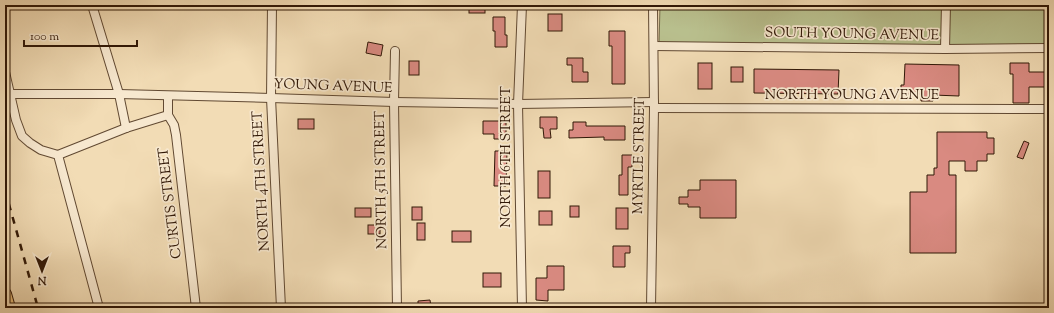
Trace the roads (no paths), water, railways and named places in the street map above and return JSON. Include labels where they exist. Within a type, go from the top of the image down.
[{"type":"main road","points":[[5,294],[9,308]]},
{"type":"street","points":[[92,5],[120,94],[126,128]]},
{"type":"street","name":"NORTH 4TH STREET","points":[[272,5],[271,98],[281,308]]},
{"type":"street","name":"NORTH 6TH STREET","points":[[522,5],[518,104],[522,308]]},
{"type":"street","name":"MYRTLE STREET","points":[[652,308],[654,105],[653,5]]},
{"type":"street","points":[[946,5],[946,49]]},
{"type":"street","name":"SOUTH YOUNG AVENUE","points":[[654,46],[946,49],[1049,48]]},
{"type":"street","name":"NORTH 5TH STREET","points":[[395,51],[394,102],[397,308]]},
{"type":"street","points":[[5,72],[16,120],[22,136],[41,150],[58,155],[126,128],[168,115]]},
{"type":"street","name":"YOUNG AVENUE","points":[[11,94],[120,94],[394,102],[654,105]]},
{"type":"street","name":"CURTIS STREET","points":[[168,96],[168,115],[174,125],[176,135],[196,308]]},
{"type":"street","name":"NORTH YOUNG AVENUE","points":[[654,105],[1049,109]]},
{"type":"street","points":[[58,155],[99,308]]},
{"type":"railway","points":[[5,190],[38,308]]}]
